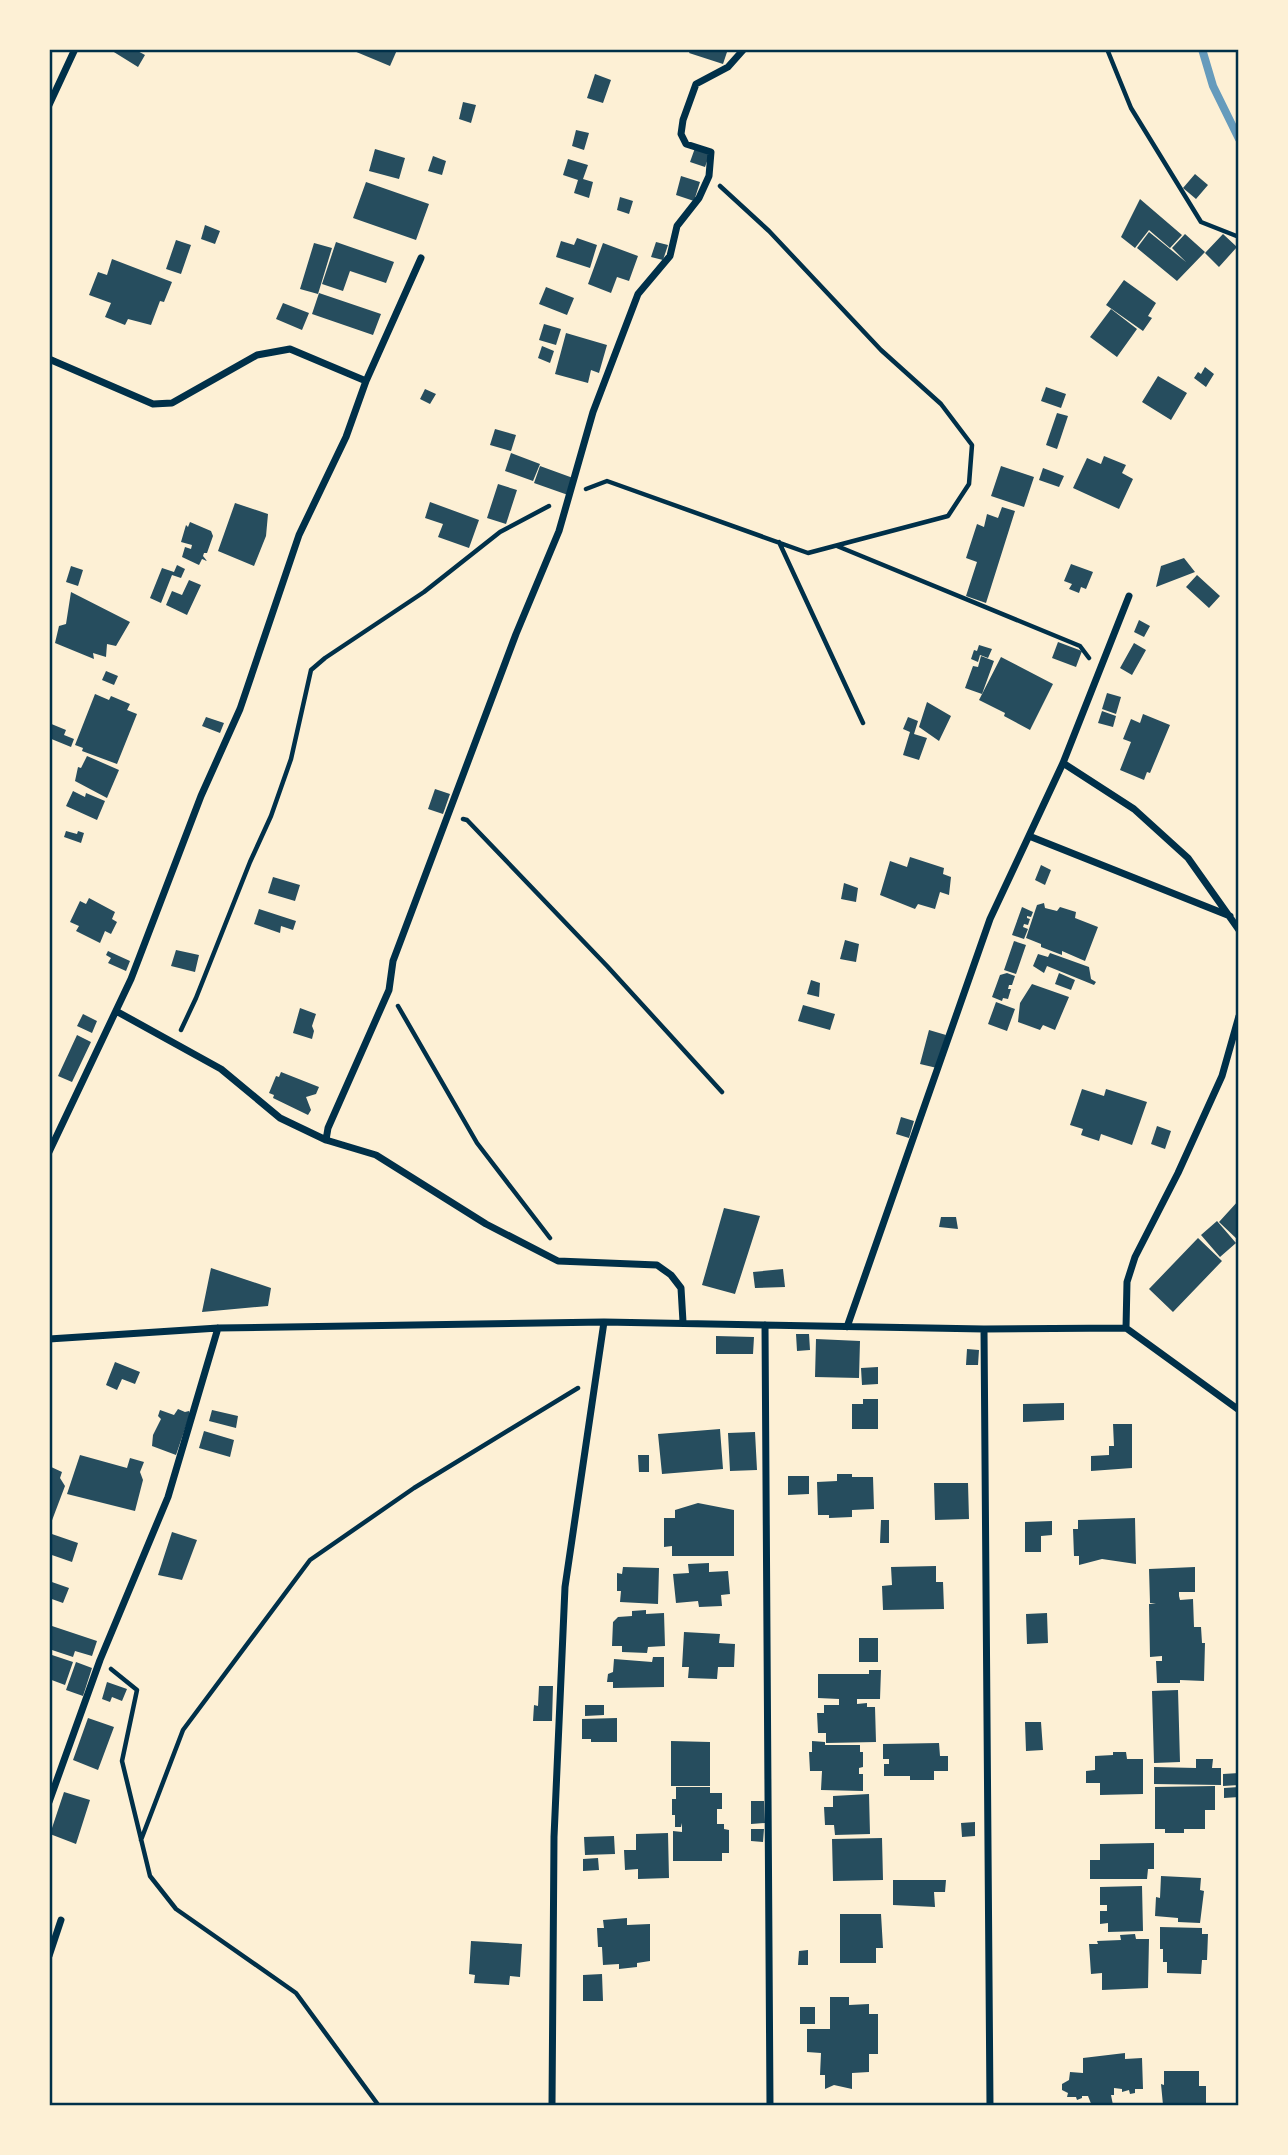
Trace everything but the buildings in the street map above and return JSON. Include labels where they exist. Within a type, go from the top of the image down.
[{"type":"street","points":[[49,105],[75,49]]},
{"type":"street","points":[[326,1140],[328,1128],[389,990],[393,961],[516,634],[559,531],[593,412],[638,294],[670,256],[677,226],[699,198],[709,176],[710,152],[686,144],[681,134],[683,120],[696,84],[728,67],[744,49]]},
{"type":"street","points":[[49,1152],[131,979],[201,796],[240,709],[299,535],[346,437],[366,381],[421,258]]},
{"type":"street","points":[[49,359],[153,404],[172,403],[257,355],[290,349],[366,381]]},
{"type":"street","points":[[847,1327],[990,919],[1063,763],[1129,596]]},
{"type":"street","points":[[1063,763],[1134,808],[1188,858],[1239,930]]},
{"type":"street","points":[[1029,836],[1231,916]]},
{"type":"street","points":[[116,1010],[221,1069],[280,1118],[326,1140],[376,1154],[486,1223],[558,1261],[657,1265],[671,1275],[681,1288],[683,1322]]},
{"type":"street","points":[[1126,1328],[1127,1282],[1135,1257],[1178,1173],[1222,1076],[1239,1016]]},
{"type":"street","points":[[49,1339],[218,1328],[604,1322],[984,1329],[1126,1328],[1239,1410]]},
{"type":"street","points":[[552,2106],[554,1837],[565,1587],[604,1322]]},
{"type":"street","points":[[765,1325],[770,2106]]},
{"type":"street","points":[[49,1802],[100,1660],[168,1497],[218,1328]]},
{"type":"street","points":[[984,1329],[990,2106]]},
{"type":"street","points":[[49,1956],[61,1920]]},
{"type":"path","points":[[1107,49],[1131,108],[1201,222],[1239,237]]},
{"type":"path","points":[[175,1044],[271,816],[290,759],[312,670],[325,658],[424,592],[500,532],[569,495],[607,481],[807,553],[948,516],[969,484],[972,445],[941,404],[881,349],[769,231],[709,176]]},
{"type":"path","points":[[779,542],[863,723]]},
{"type":"path","points":[[835,545],[1080,646],[1098,670]]},
{"type":"path","points":[[450,814],[467,820],[607,966],[722,1092]]},
{"type":"path","points":[[389,990],[477,1143],[553,1242],[558,1261]]},
{"type":"path","points":[[141,1840],[183,1730],[310,1560],[414,1488],[597,1377]]},
{"type":"path","points":[[100,1660],[137,1690],[122,1762],[150,1876],[176,1909],[296,1993],[379,2106]]},
{"type":"waterway","points":[[1202,49],[1213,86],[1239,139]]}]
